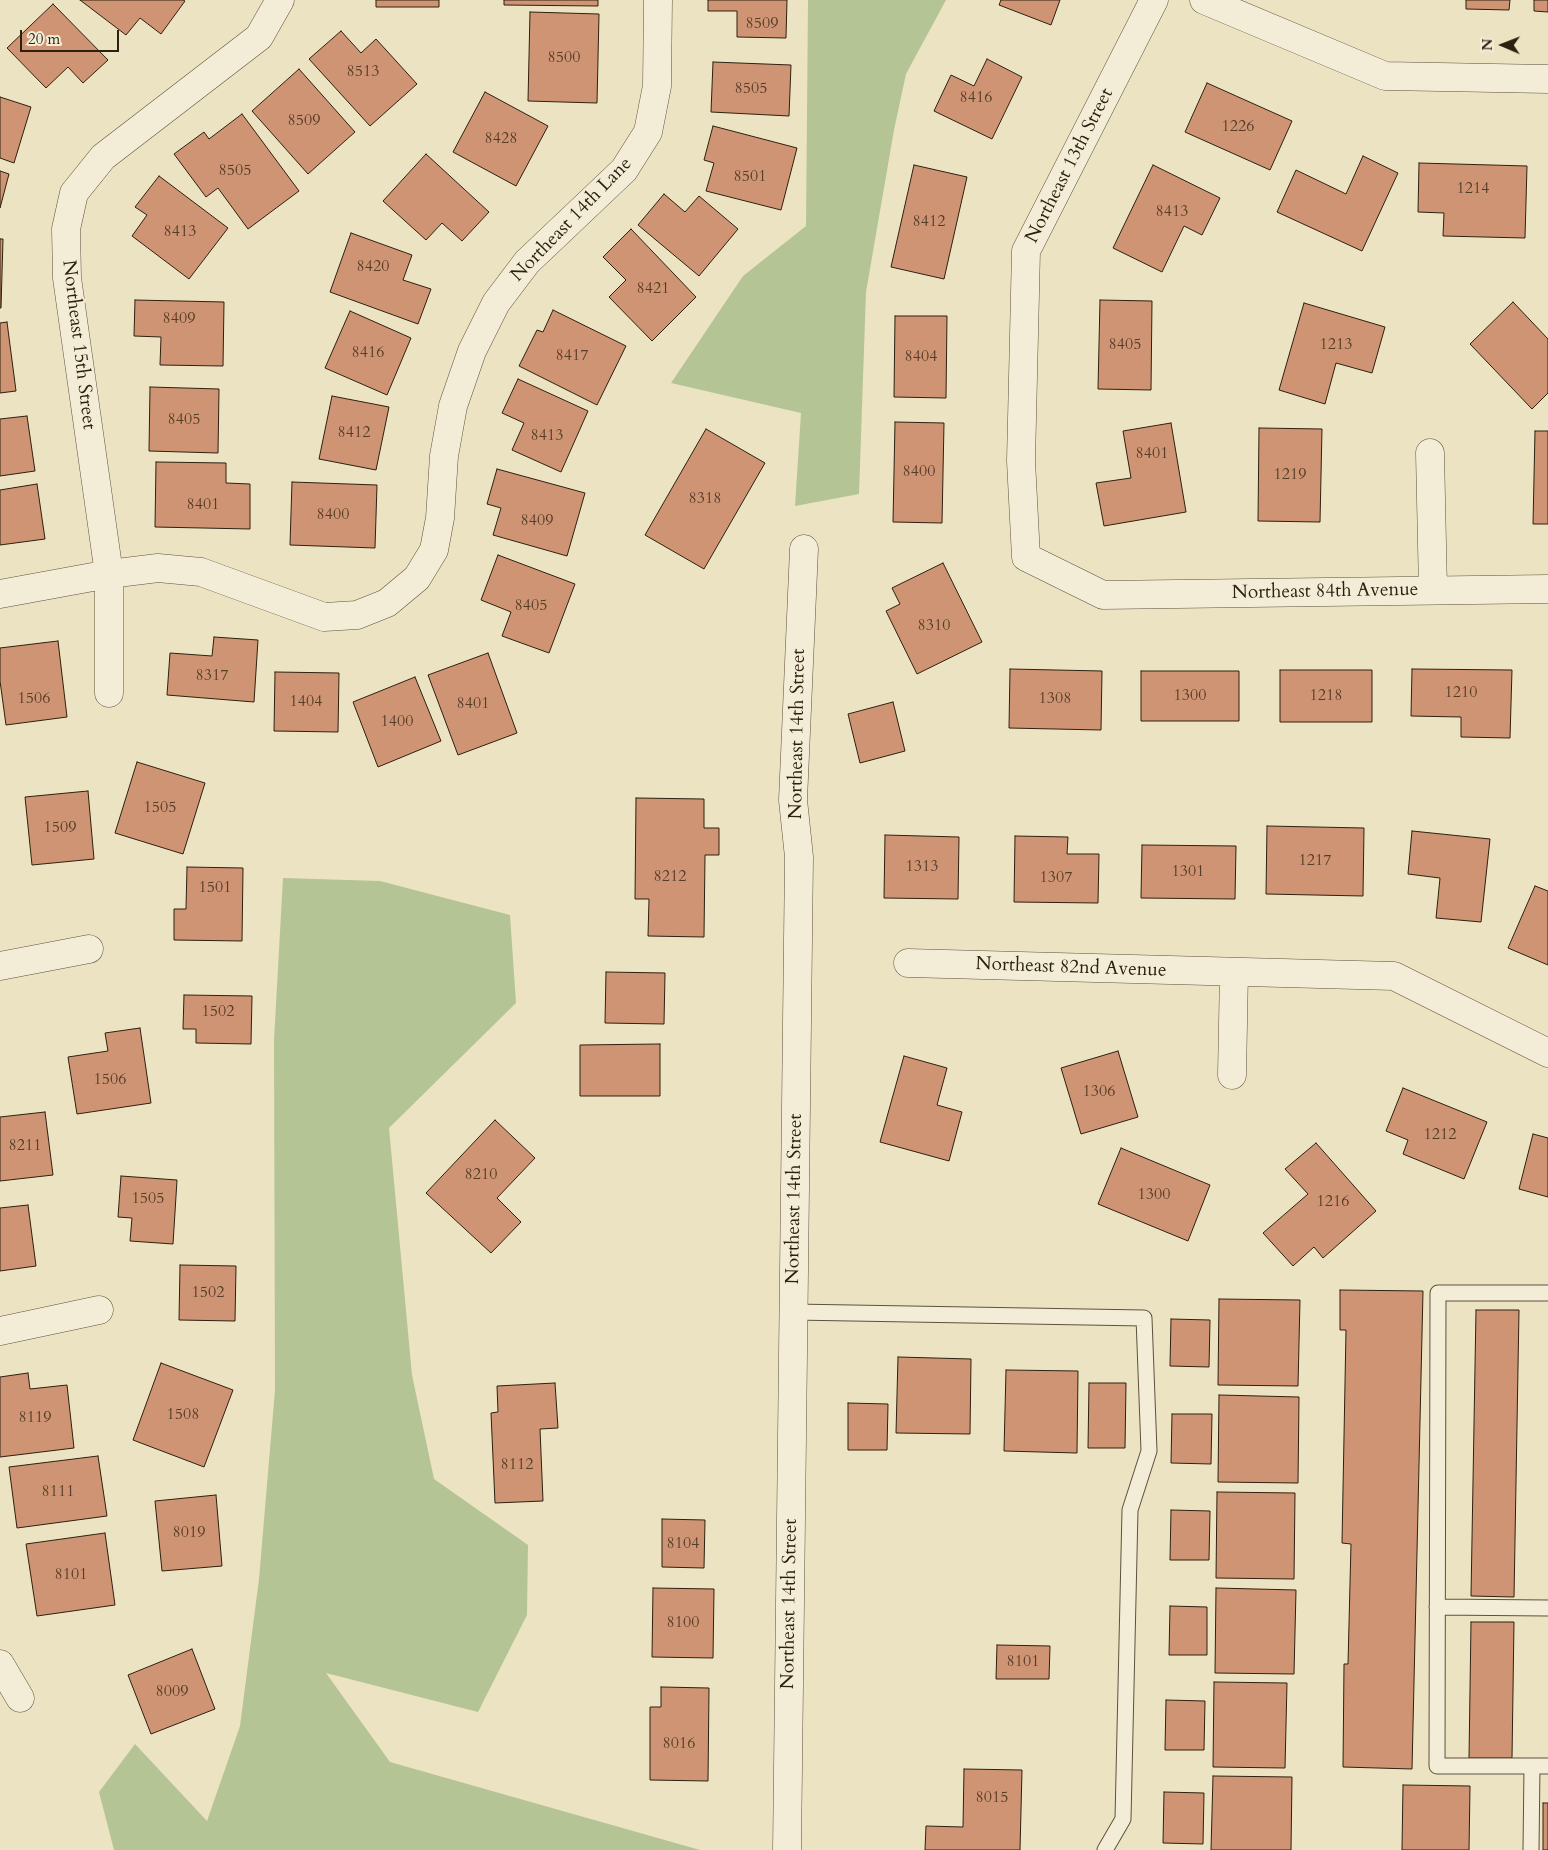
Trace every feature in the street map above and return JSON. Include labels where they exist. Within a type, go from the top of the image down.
[{"type":"street","name":"Northeast 15th Street","points":[[109,693],[109,574],[67,278],[66,229],[74,192],[103,157],[259,37],[280,0]]},
{"type":"street","name":"Northeast 14th Lane","points":[[109,574],[158,568],[200,572],[324,617],[357,615],[387,603],[417,578],[434,550],[440,518],[444,456],[453,406],[472,351],[496,303],[527,262],[624,170],[648,132],[657,86],[658,0]]},
{"type":"street","name":"Northeast 13th Street","points":[[1103,595],[1026,557],[1022,461],[1026,251],[1154,0]]},
{"type":"street","points":[[1204,0],[1385,76],[1548,79]]},
{"type":"street","points":[[1430,453],[1433,590]]},
{"type":"street","name":"Northeast 14th Street","points":[[788,1850],[799,857],[793,800],[804,549]]},
{"type":"street","points":[[0,594],[109,574]]},
{"type":"street","name":"Northeast 84th Avenue","points":[[1103,595],[1548,589]]},
{"type":"street","points":[[0,966],[89,949]]},
{"type":"street","name":"Northeast 82nd Avenue","points":[[908,963],[1394,976],[1548,1053]]},
{"type":"street","points":[[1232,1075],[1234,972]]},
{"type":"street","points":[[0,1331],[99,1310]]},
{"type":"street","points":[[0,1664],[20,1698]]},
{"type":"lane","points":[[1548,1293],[1438,1293],[1436,1766],[1548,1766]]},
{"type":"lane","points":[[794,1312],[1144,1318],[1149,1451],[1130,1510],[1123,1819],[1105,1850]]},
{"type":"lane","points":[[1437,1607],[1548,1608]]},
{"type":"lane","points":[[1531,1850],[1532,1766]]},
{"type":"green space","points":[[808,0],[946,0],[906,74],[894,130],[866,292],[859,494],[795,506],[801,413],[671,383],[743,276],[806,226]]},
{"type":"green space","points":[[283,878],[380,881],[510,915],[516,1003],[389,1128],[412,1375],[434,1479],[528,1545],[527,1615],[478,1712],[326,1673],[390,1762],[700,1850],[114,1850],[99,1792],[135,1744],[207,1821],[240,1726],[259,1579],[275,1390],[274,1040]]},
{"type":"building","points":[[80,0],[185,1],[161,34],[140,18],[126,35]]},
{"type":"building","points":[[376,0],[439,0],[439,7],[376,7]]},
{"type":"building","points":[[504,0],[598,0],[598,6],[504,5]]},
{"type":"building","points":[[708,0],[787,0],[786,38],[737,37],[737,11],[708,11]]},
{"type":"building","points":[[1001,0],[1060,0],[1051,25],[999,5]]},
{"type":"building","points":[[1466,0],[1510,0],[1509,10],[1466,9]]},
{"type":"building","points":[[1534,0],[1548,0],[1548,12],[1534,11]]},
{"type":"building","points":[[53,4],[108,60],[83,83],[68,67],[46,88],[7,48]]},
{"type":"building","points":[[530,12],[599,14],[597,103],[528,101]]},
{"type":"building","points":[[341,31],[361,53],[376,39],[417,84],[370,126],[309,59]]},
{"type":"building","points":[[987,59],[1022,77],[992,139],[934,111],[951,75],[974,86]]},
{"type":"building","points":[[713,62],[791,65],[789,116],[711,112]]},
{"type":"building","points":[[299,69],[355,132],[308,174],[252,111]]},
{"type":"building","points":[[1207,83],[1292,121],[1270,170],[1185,132]]},
{"type":"building","points":[[485,92],[548,126],[516,186],[453,152]]},
{"type":"building","points":[[0,97],[31,107],[14,163],[0,158]]},
{"type":"building","points":[[242,114],[299,191],[248,229],[218,188],[206,197],[174,154],[204,132],[209,139]]},
{"type":"building","points":[[713,126],[797,148],[781,210],[706,191],[714,163],[704,160]]},
{"type":"building","points":[[426,154],[489,212],[462,241],[442,223],[426,240],[383,201]]},
{"type":"building","points":[[1363,156],[1398,173],[1362,251],[1277,212],[1296,170],[1346,194]]},
{"type":"building","points":[[1419,163],[1527,166],[1525,238],[1443,236],[1444,213],[1418,212]]},
{"type":"building","points":[[914,165],[967,177],[944,279],[891,267]]},
{"type":"building","points":[[1153,165],[1220,198],[1202,235],[1184,226],[1162,272],[1113,248]]},
{"type":"building","points":[[0,171],[9,174],[0,208]]},
{"type":"building","points":[[159,176],[228,228],[189,279],[132,236],[147,215],[135,207]]},
{"type":"building","points":[[664,194],[685,212],[699,196],[738,229],[699,276],[638,225]]},
{"type":"building","points":[[631,229],[696,297],[652,341],[609,297],[626,280],[603,257]]},
{"type":"building","points":[[351,233],[412,255],[403,280],[431,289],[418,324],[330,292]]},
{"type":"building","points":[[0,239],[3,239],[1,308],[0,308]]},
{"type":"building","points":[[135,300],[224,302],[223,366],[160,365],[161,337],[134,336]]},
{"type":"building","points":[[1100,300],[1152,301],[1151,390],[1098,389]]},
{"type":"building","points":[[1513,302],[1548,339],[1548,393],[1532,409],[1470,344]]},
{"type":"building","points":[[1304,303],[1385,327],[1372,373],[1336,363],[1325,404],[1279,390]]},
{"type":"building","points":[[553,310],[626,346],[597,405],[519,366],[537,330],[543,332]]},
{"type":"building","points":[[350,311],[411,338],[387,395],[325,368]]},
{"type":"building","points":[[895,316],[947,316],[946,398],[894,397]]},
{"type":"building","points":[[7,322],[16,391],[0,393],[0,323]]},
{"type":"building","points":[[518,379],[588,411],[561,472],[512,450],[524,423],[502,413]]},
{"type":"building","points":[[150,387],[219,389],[218,453],[149,451]]},
{"type":"building","points":[[332,396],[389,407],[376,470],[319,459]]},
{"type":"building","points":[[27,416],[35,471],[0,476],[0,419]]},
{"type":"building","points":[[895,422],[944,423],[942,523],[893,522]]},
{"type":"building","points":[[1171,423],[1186,512],[1104,526],[1096,483],[1131,478],[1123,431]]},
{"type":"building","points":[[1259,428],[1322,429],[1320,522],[1258,521]]},
{"type":"building","points":[[706,429],[765,463],[704,569],[645,535]]},
{"type":"building","points":[[1535,431],[1548,431],[1548,524],[1533,524]]},
{"type":"building","points":[[156,462],[226,463],[226,483],[250,484],[250,529],[155,527]]},
{"type":"building","points":[[497,469],[585,493],[567,556],[493,535],[501,508],[487,504]]},
{"type":"building","points":[[292,482],[377,485],[375,548],[290,545]]},
{"type":"building","points":[[37,484],[45,539],[0,545],[0,490]]},
{"type":"building","points":[[498,555],[575,584],[549,653],[502,636],[511,612],[481,600]]},
{"type":"building","points":[[943,563],[982,642],[917,674],[886,611],[900,604],[892,588]]},
{"type":"building","points":[[214,637],[258,640],[254,702],[167,695],[170,653],[212,656]]},
{"type":"building","points":[[58,641],[67,717],[6,725],[0,681],[0,648]]},
{"type":"building","points":[[488,653],[517,733],[458,755],[428,675]]},
{"type":"building","points":[[1010,669],[1102,671],[1101,730],[1009,728]]},
{"type":"building","points":[[1412,669],[1512,670],[1510,738],[1461,737],[1461,717],[1411,716]]},
{"type":"building","points":[[1280,670],[1372,670],[1372,722],[1280,722]]},
{"type":"building","points":[[1141,671],[1239,671],[1239,721],[1141,721]]},
{"type":"building","points":[[275,672],[339,673],[338,732],[274,731]]},
{"type":"building","points":[[415,677],[441,741],[378,767],[353,702]]},
{"type":"building","points":[[893,702],[905,751],[860,763],[848,714]]},
{"type":"building","points":[[137,762],[205,783],[183,854],[115,833]]},
{"type":"building","points":[[88,791],[94,859],[32,865],[25,797]]},
{"type":"building","points":[[636,798],[704,799],[704,828],[719,828],[719,855],[705,855],[704,937],[648,936],[649,899],[635,899]]},
{"type":"building","points":[[1267,826],[1364,828],[1363,896],[1266,894]]},
{"type":"building","points":[[1412,831],[1490,839],[1481,922],[1436,918],[1440,878],[1408,874]]},
{"type":"building","points":[[885,835],[959,837],[958,899],[884,898]]},
{"type":"building","points":[[1015,836],[1068,837],[1067,854],[1099,854],[1098,903],[1014,902]]},
{"type":"building","points":[[1142,845],[1236,846],[1235,899],[1141,898]]},
{"type":"building","points":[[187,867],[243,868],[242,941],[174,940],[174,909],[186,909]]},
{"type":"building","points":[[1535,886],[1548,891],[1548,965],[1508,948]]},
{"type":"building","points":[[606,972],[665,973],[664,1024],[605,1023]]},
{"type":"building","points":[[184,995],[252,996],[251,1044],[196,1043],[196,1029],[183,1029]]},
{"type":"building","points":[[140,1028],[151,1103],[77,1114],[68,1057],[108,1051],[105,1033]]},
{"type":"building","points":[[660,1044],[660,1096],[580,1096],[580,1045]]},
{"type":"building","points":[[1118,1051],[1138,1117],[1081,1134],[1061,1068]]},
{"type":"building","points":[[904,1056],[947,1068],[937,1105],[962,1112],[949,1161],[880,1142]]},
{"type":"building","points":[[1403,1088],[1487,1122],[1464,1179],[1403,1154],[1408,1140],[1386,1131]]},
{"type":"building","points":[[45,1112],[53,1175],[0,1181],[0,1117]]},
{"type":"building","points":[[495,1120],[535,1158],[497,1198],[521,1222],[491,1253],[426,1193]]},
{"type":"building","points":[[1533,1134],[1548,1138],[1548,1197],[1519,1189]]},
{"type":"building","points":[[1316,1143],[1376,1211],[1323,1258],[1314,1247],[1293,1266],[1263,1233],[1308,1194],[1285,1169]]},
{"type":"building","points":[[1121,1148],[1210,1185],[1188,1241],[1098,1204]]},
{"type":"building","points":[[121,1176],[177,1180],[173,1244],[130,1241],[132,1218],[118,1217]]},
{"type":"building","points":[[28,1205],[36,1266],[0,1271],[0,1208]]},
{"type":"building","points":[[180,1265],[236,1266],[235,1321],[179,1320]]},
{"type":"building","points":[[1340,1290],[1423,1291],[1412,1769],[1343,1767],[1344,1664],[1348,1664],[1351,1544],[1342,1543],[1346,1330],[1340,1330]]},
{"type":"building","points":[[1219,1299],[1300,1300],[1298,1386],[1218,1385]]},
{"type":"building","points":[[1476,1310],[1519,1310],[1514,1597],[1471,1596]]},
{"type":"building","points":[[1171,1319],[1210,1320],[1209,1367],[1170,1366]]},
{"type":"building","points":[[898,1357],[971,1359],[970,1434],[896,1433]]},
{"type":"building","points":[[161,1363],[233,1390],[204,1467],[133,1440]]},
{"type":"building","points":[[1006,1370],[1078,1371],[1077,1453],[1004,1451]]},
{"type":"building","points":[[28,1373],[30,1389],[67,1385],[74,1448],[0,1457],[0,1377]]},
{"type":"building","points":[[555,1383],[558,1428],[540,1429],[543,1501],[495,1503],[491,1413],[498,1412],[497,1386]]},
{"type":"building","points":[[1089,1383],[1126,1383],[1125,1448],[1088,1448]]},
{"type":"building","points":[[1219,1395],[1299,1397],[1298,1483],[1218,1482]]},
{"type":"building","points":[[848,1403],[888,1404],[887,1450],[848,1450]]},
{"type":"building","points":[[1172,1414],[1212,1414],[1211,1464],[1171,1463]]},
{"type":"building","points":[[98,1456],[107,1516],[17,1528],[9,1467]]},
{"type":"building","points":[[1217,1492],[1295,1493],[1294,1579],[1216,1578]]},
{"type":"building","points":[[216,1495],[222,1566],[162,1571],[155,1501]]},
{"type":"building","points":[[1171,1510],[1210,1511],[1209,1560],[1170,1560]]},
{"type":"building","points":[[662,1519],[705,1520],[704,1568],[662,1567]]},
{"type":"building","points":[[105,1533],[115,1605],[37,1616],[26,1544]]},
{"type":"building","points":[[653,1588],[714,1589],[713,1658],[652,1657]]},
{"type":"building","points":[[1216,1588],[1296,1590],[1294,1674],[1215,1673]]},
{"type":"building","points":[[1170,1606],[1207,1607],[1207,1655],[1169,1655]]},
{"type":"building","points":[[1471,1622],[1514,1622],[1512,1758],[1469,1758]]},
{"type":"building","points":[[997,1645],[1050,1646],[1049,1679],[996,1679]]},
{"type":"building","points":[[192,1649],[215,1709],[151,1734],[128,1675]]},
{"type":"building","points":[[1214,1682],[1287,1683],[1285,1768],[1213,1767]]},
{"type":"building","points":[[661,1687],[709,1688],[708,1781],[650,1780],[650,1707],[661,1707]]},
{"type":"building","points":[[1166,1700],[1205,1701],[1204,1750],[1165,1750]]},
{"type":"building","points":[[964,1769],[1022,1770],[1020,1850],[925,1850],[926,1826],[963,1827]]},
{"type":"building","points":[[1213,1776],[1292,1777],[1291,1850],[1211,1850]]},
{"type":"building","points":[[1403,1785],[1470,1786],[1469,1850],[1402,1850]]},
{"type":"building","points":[[1164,1792],[1204,1793],[1203,1844],[1163,1843]]},
{"type":"building","points":[[1543,1803],[1548,1803],[1548,1850],[1543,1850]]}]
